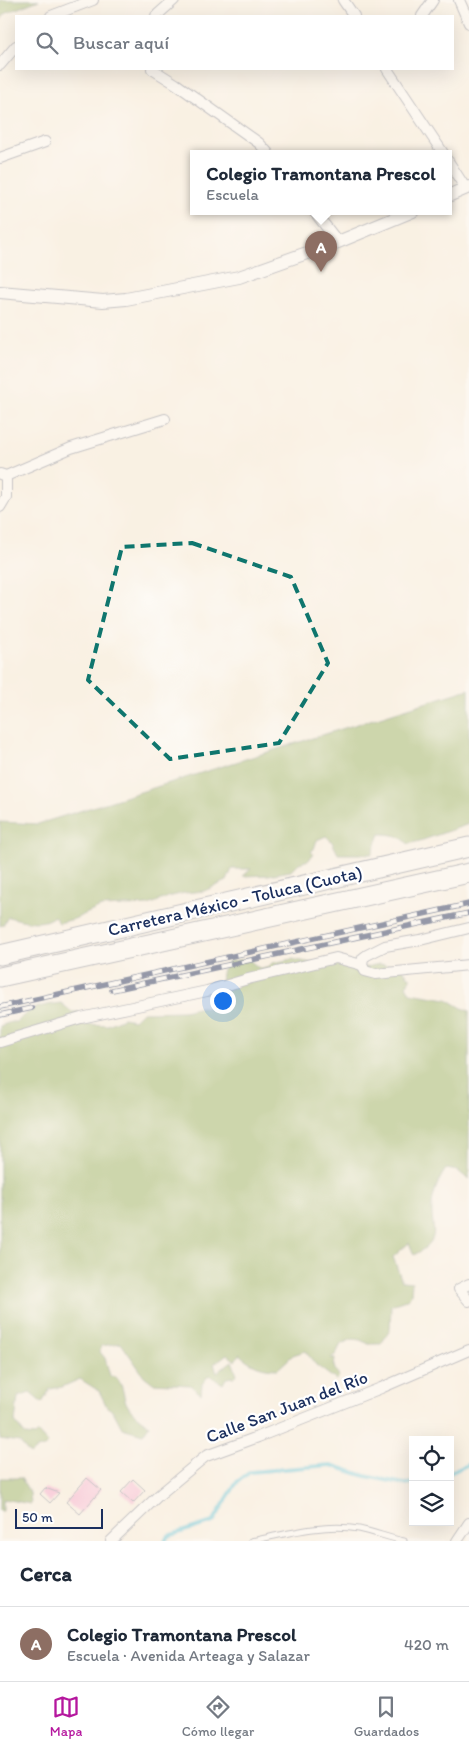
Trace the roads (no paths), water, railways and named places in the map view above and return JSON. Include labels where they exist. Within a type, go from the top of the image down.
[{"type":"highway","name":"Carretera México - Toluca (Cuota)","points":[[0,955],[469,847]]},
{"type":"highway","name":"Carretera México - Toluca (Cuota)","points":[[0,978],[469,872]]},
{"type":"street","points":[[55,15],[93,0]]},
{"type":"street","points":[[157,15],[174,0]]},
{"type":"street","points":[[343,0],[353,15]]},
{"type":"street","points":[[423,15],[433,0]]},
{"type":"street","points":[[459,0],[469,23]]},
{"type":"street","points":[[0,65],[15,47]]},
{"type":"street","points":[[154,70],[176,84],[265,150]]},
{"type":"street","points":[[388,70],[441,150]]},
{"type":"street","points":[[0,158],[45,142]]},
{"type":"street","points":[[452,166],[468,188],[452,194]]},
{"type":"street","points":[[317,215],[338,242]]},
{"type":"street","points":[[0,292],[103,301],[126,299],[239,277],[338,242],[403,215]]},
{"type":"street","points":[[0,507],[6,497],[3,475],[71,448],[165,419]]},
{"type":"street","points":[[469,928],[385,946],[363,958],[362,964],[364,971],[376,974],[469,965]]},
{"type":"street","points":[[0,1042],[81,1018],[207,991],[336,958],[362,964]]},
{"type":"street","points":[[464,1287],[469,1301]]},
{"type":"street","name":"Calle San Juan del Río","points":[[111,1541],[158,1495],[206,1456],[381,1388],[469,1350]]},
{"type":"street","points":[[457,1541],[469,1523]]},
{"type":"lane","points":[[251,1541],[336,1527],[359,1529],[404,1541]]},
{"type":"waterway","points":[[454,1471],[469,1464]]},
{"type":"waterway","points":[[165,1541],[168,1536],[213,1522],[237,1482],[250,1472],[331,1465],[365,1476],[409,1484]]},
{"type":"railway","points":[[0,1007],[469,904]]},
{"type":"railway","points":[[112,990],[469,913]]},
{"type":"railway","points":[[0,1015],[32,1008]]},
{"type":"place","name":"Colegio Tramontana Prescol","points":[[321,272]]}]
